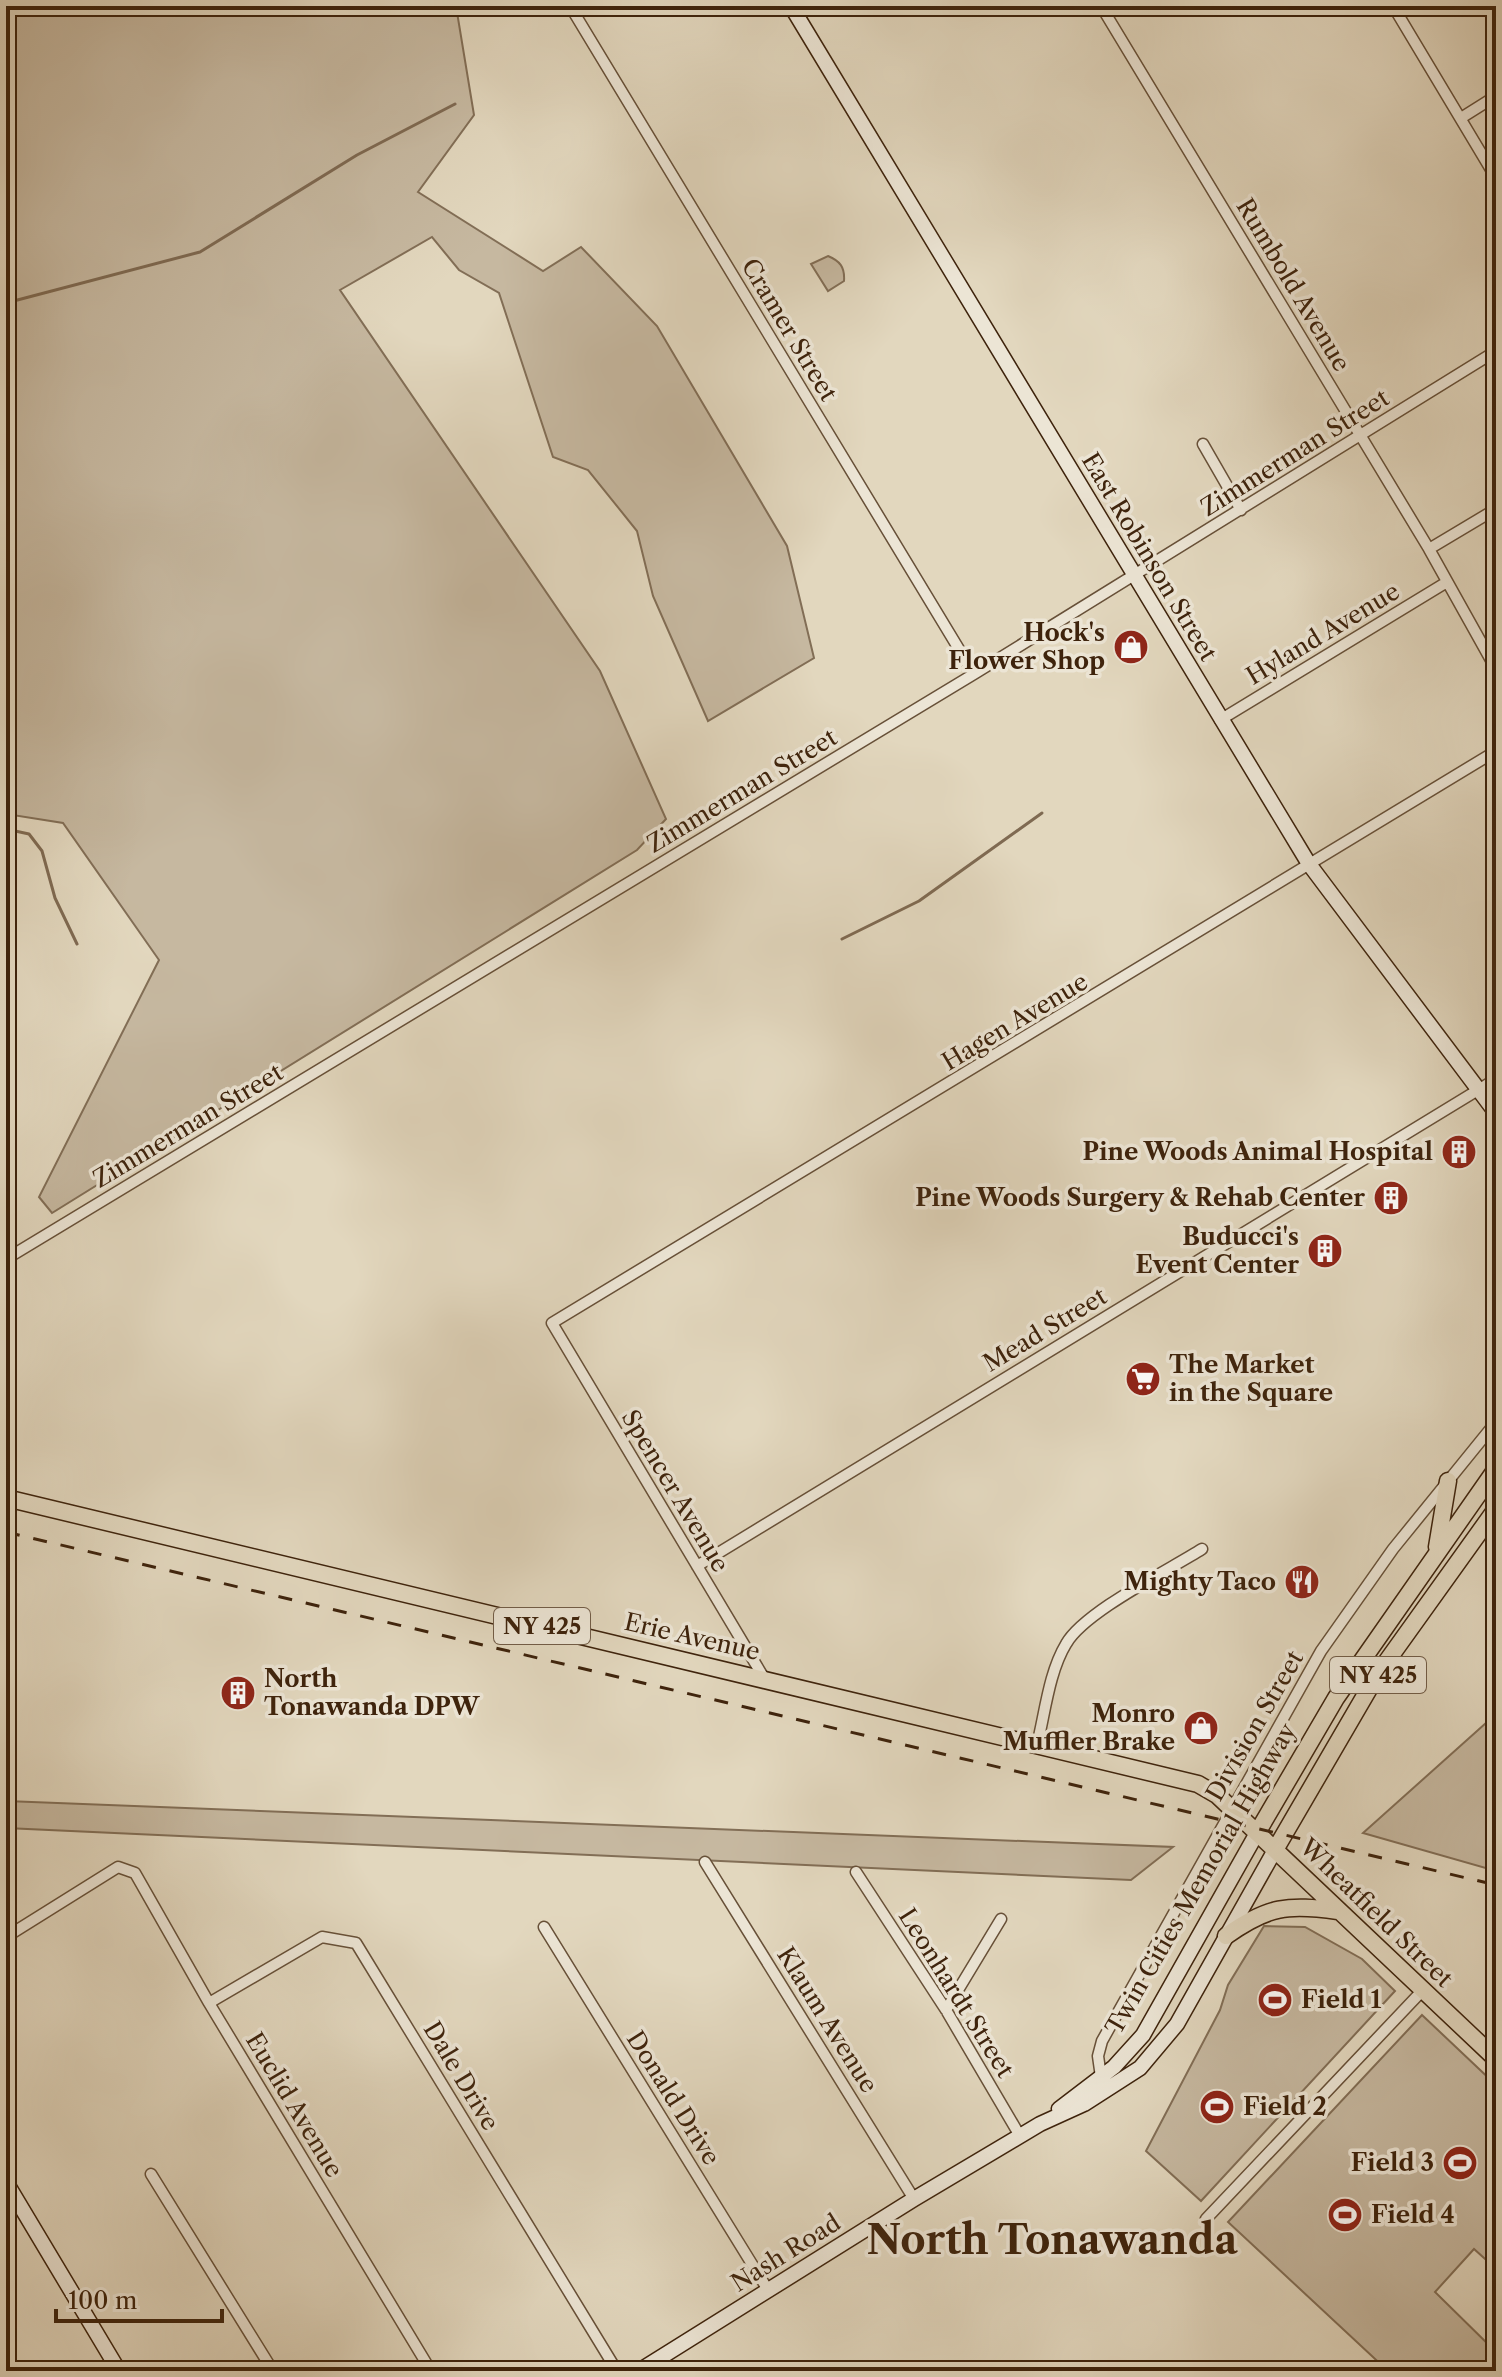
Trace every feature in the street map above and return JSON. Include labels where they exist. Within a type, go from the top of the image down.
[{"type":"main road","name":"Twin Cities Memorial Highway","points":[[1257,1833],[1336,1698],[1496,1469]]},
{"type":"main road","points":[[1436,1553],[1448,1481]]},
{"type":"main road","name":"Erie Avenue","points":[[6,1498],[1198,1784],[1230,1807],[1257,1833]]},
{"type":"main road","name":"Twin Cities Memorial Highway","points":[[1275,1850],[1377,1675],[1496,1509]]},
{"type":"main road","name":"Wheatfield Street","points":[[1257,1833],[1496,2059]]},
{"type":"main road","points":[[1226,1936],[1275,1908],[1294,1906],[1338,1911]]},
{"type":"street","name":"Cramer Street","points":[[570,6],[974,674]]},
{"type":"street","name":"East Robinson Street","points":[[791,6],[1309,864],[1496,1113]]},
{"type":"street","name":"Rumbold Avenue","points":[[1101,6],[1429,549],[1496,668]]},
{"type":"street","points":[[1393,6],[1496,178]]},
{"type":"street","points":[[1461,118],[1496,96]]},
{"type":"street","name":"Zimmerman Street","points":[[6,1259],[974,674],[1496,351]]},
{"type":"street","points":[[1203,444],[1241,510]]},
{"type":"street","points":[[1429,549],[1496,509]]},
{"type":"street","name":"Hyland Avenue","points":[[1220,720],[1447,582]]},
{"type":"street","name":"Hagen Avenue","points":[[552,1323],[1178,947],[1496,751]]},
{"type":"street","name":"Mead Street","points":[[697,1566],[1496,1079]]},
{"type":"street","name":"Spencer Avenue","points":[[552,1323],[764,1678]]},
{"type":"street","name":"Division Street","points":[[1101,2077],[1098,2056],[1102,2041],[1230,1807],[1335,1630],[1496,1422]]},
{"type":"street","points":[[1037,1745],[1061,1654],[1070,1637],[1094,1617],[1202,1549]]},
{"type":"street","name":"Twin Cities Memorial Highway","points":[[1040,2124],[1129,2052],[1152,2021],[1257,1833]]},
{"type":"street","name":"Twin Cities Memorial Highway","points":[[1040,2124],[1084,2104],[1151,2059],[1177,2024],[1275,1850]]},
{"type":"street","name":"Klaum Avenue","points":[[705,1862],[914,2199]]},
{"type":"street","name":"Euclid Avenue","points":[[6,1937],[118,1867],[135,1873],[209,2003],[431,2371]]},
{"type":"street","name":"Leonhardt Street","points":[[856,1872],[946,2010],[1020,2136]]},
{"type":"street","points":[[946,2010],[1001,1919]]},
{"type":"street","name":"Donald Drive","points":[[544,1927],[768,2290]]},
{"type":"street","name":"Dale Drive","points":[[209,2003],[322,1937],[356,1943],[617,2371]]},
{"type":"street","points":[[1206,2219],[1422,1991]]},
{"type":"street","name":"Nash Road","points":[[639,2371],[1040,2124]]},
{"type":"street","points":[[151,2174],[273,2371]]},
{"type":"street","points":[[6,2182],[119,2371]]},
{"type":"shaded area","points":[[6,6],[456,6],[474,115],[418,192],[543,271],[581,247],[657,326],[787,546],[814,658],[708,721],[653,596],[637,531],[588,470],[553,457],[499,293],[459,270],[432,237],[340,290],[600,671],[666,819],[637,850],[52,1213],[39,1197],[159,960],[63,823],[6,814]]},
{"type":"shaded area","points":[[828,256],[841,265],[844,281],[828,291],[811,264]]},
{"type":"shaded area","points":[[1496,1714],[1496,1871],[1363,1833]]},
{"type":"shaded area","points":[[6,1801],[1173,1847],[1131,1880],[6,1828]]},
{"type":"shaded area","points":[[1264,1926],[1305,1927],[1362,1959],[1395,1991],[1201,2201],[1146,2151],[1220,2010],[1228,1985]]},
{"type":"shaded area","points":[[1422,2015],[1496,2085],[1496,2264],[1494,2267],[1474,2249],[1435,2292],[1496,2352],[1496,2371],[1388,2371],[1228,2222]]},
{"type":"waterway","points":[[6,303],[200,252],[357,155],[455,104]]},
{"type":"waterway","points":[[842,939],[919,901],[1042,813]]},
{"type":"waterway","points":[[6,829],[29,834],[42,851],[55,898],[77,944]]},
{"type":"railway","points":[[6,1532],[1496,1885]]},
{"type":"place","name":"Hock's Flower Shop","points":[[1131,647]]},
{"type":"place","name":"Pine Woods Animal Hospital","points":[[1459,1152]]},
{"type":"place","name":"Pine Woods Surgery & Rehab Center","points":[[1391,1198]]},
{"type":"place","name":"Buducci's Event Center","points":[[1325,1251]]},
{"type":"place","name":"The Market in the Square","points":[[1143,1379]]},
{"type":"place","name":"Mighty Taco","points":[[1302,1582]]},
{"type":"place","name":"North Tonawanda DPW","points":[[238,1693]]},
{"type":"place","name":"Monro Muffler Brake","points":[[1201,1728]]},
{"type":"place","name":"Field 1","points":[[1275,2000]]},
{"type":"place","name":"Field 2","points":[[1217,2107]]},
{"type":"place","name":"Field 3","points":[[1460,2163]]},
{"type":"place","name":"Field 4","points":[[1345,2215]]},
{"type":"district","name":"North Tonawanda","points":[[1052,2240]]}]
